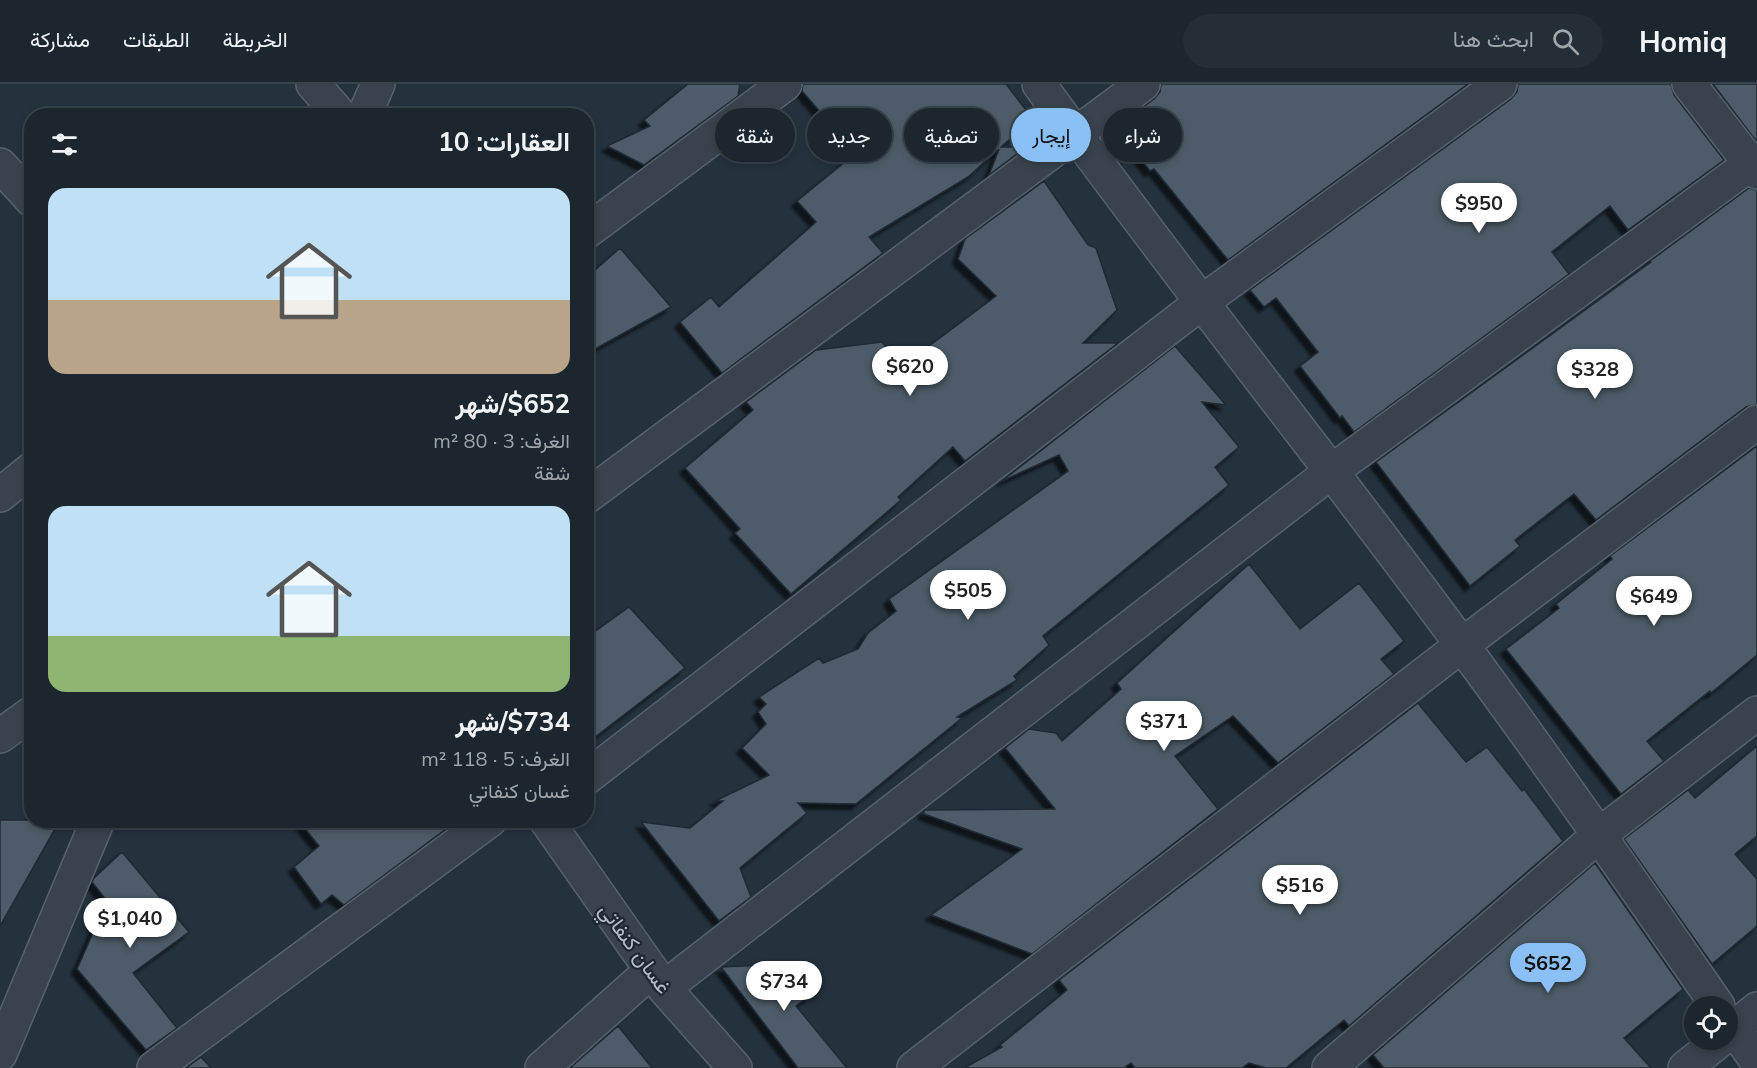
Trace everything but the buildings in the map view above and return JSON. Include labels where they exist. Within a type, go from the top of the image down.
[{"type":"street","points":[[313,84],[334,108]]},
{"type":"street","points":[[368,108],[378,84]]},
{"type":"street","points":[[594,225],[746,99],[784,84]]},
{"type":"street","points":[[1039,84],[1056,108]]},
{"type":"street","points":[[1091,124],[1143,84]]},
{"type":"street","points":[[594,772],[1202,302],[1500,84]]},
{"type":"street","points":[[542,1068],[1332,471],[1755,165],[1689,84]]},
{"type":"street","points":[[1091,155],[1462,645],[1712,996]]},
{"type":"street","points":[[594,491],[1039,162]]},
{"type":"street","points":[[0,165],[24,191]]},
{"type":"street","points":[[914,1068],[1462,645],[1757,422]]},
{"type":"street","points":[[0,495],[24,476]]},
{"type":"street","points":[[1329,1068],[1599,835],[1757,713]]},
{"type":"street","points":[[0,736],[24,719]]},
{"type":"street","points":[[0,1054],[9,1020],[94,828]]},
{"type":"street","points":[[154,1068],[479,828]]},
{"type":"street","name":"غسان كنفاتي","points":[[552,828],[658,980],[735,1068]]},
{"type":"street","points":[[1738,1033],[1757,1061]]},
{"type":"street","points":[[1685,1068],[1703,1050]]}]
